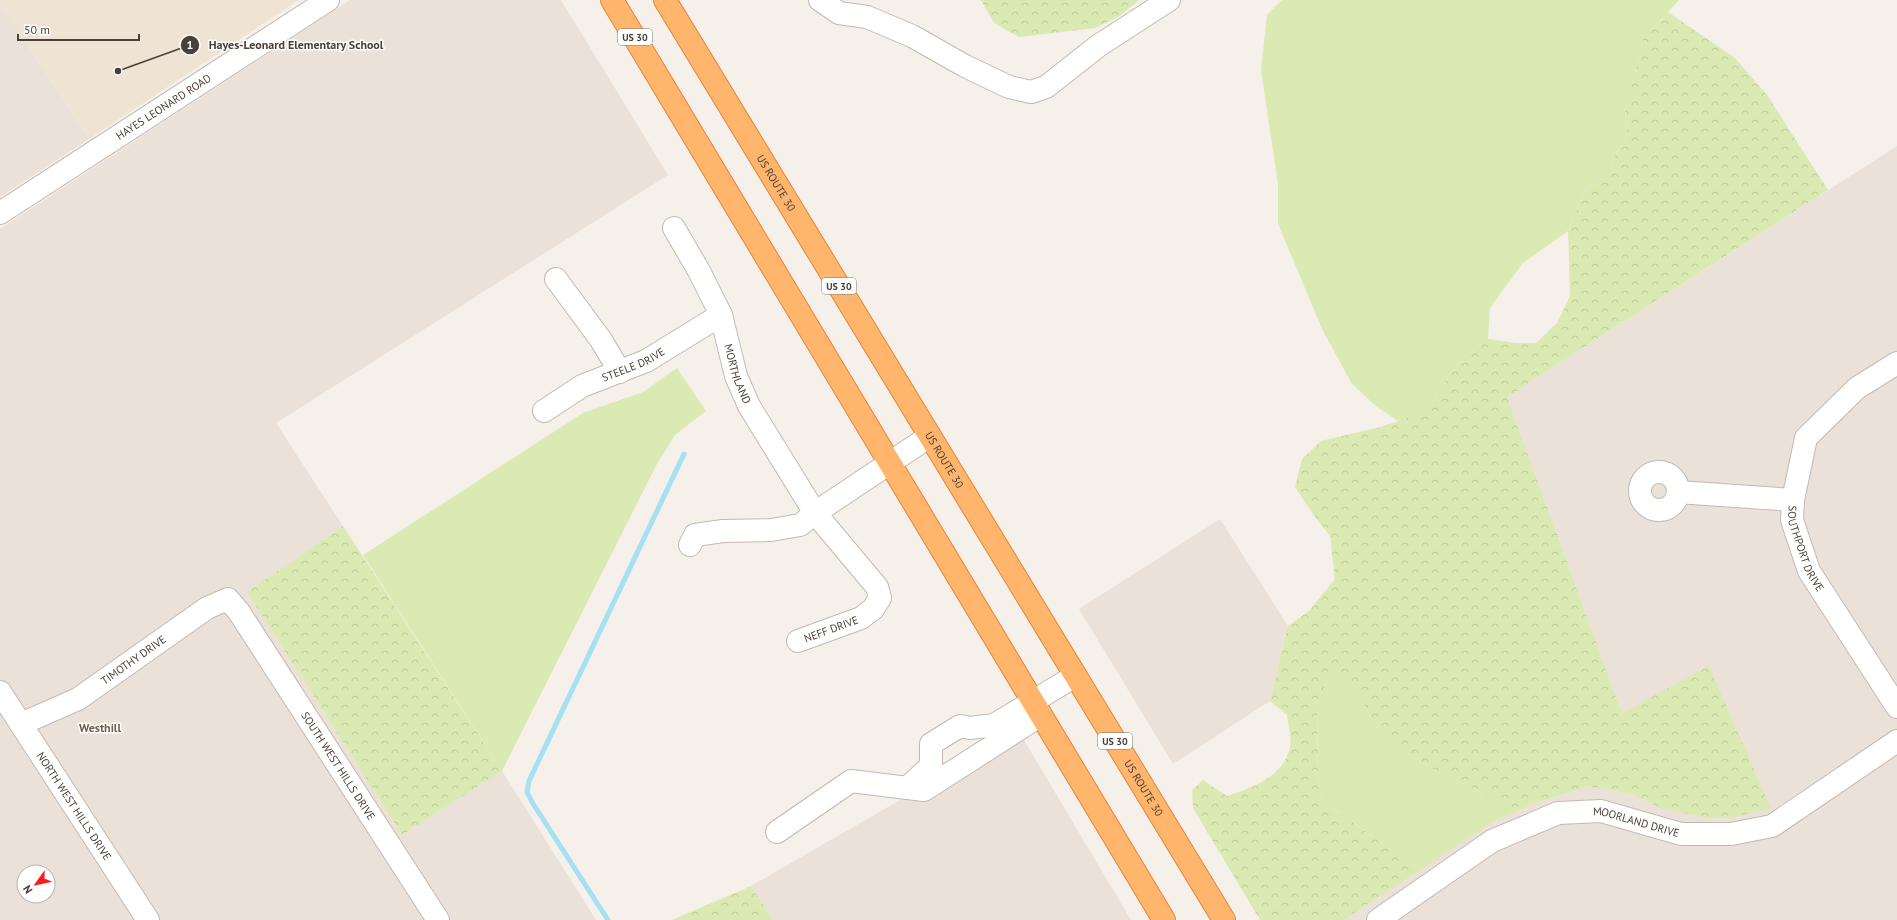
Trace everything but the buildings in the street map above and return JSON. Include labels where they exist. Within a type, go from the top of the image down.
[{"type":"highway","name":"US 30","points":[[612,0],[1164,920]]},
{"type":"highway","name":"US ROUTE 30","points":[[665,0],[1224,920]]},
{"type":"street","name":"HAYES LEONARD ROAD","points":[[0,213],[328,0]]},
{"type":"street","points":[[820,0],[839,13],[867,17],[875,20],[912,36],[965,66],[1009,87],[1031,92],[1046,87],[1098,46],[1168,0]]},
{"type":"street","name":"MORTHLAND","points":[[674,228],[699,271],[721,314],[736,376],[749,406],[815,513],[876,587],[880,598]]},
{"type":"street","points":[[556,279],[601,340],[620,372]]},
{"type":"street","name":"STEELE DRIVE","points":[[544,411],[582,386],[596,379],[620,372],[646,361],[721,314]]},
{"type":"street","name":"SOUTHPORT DRIVE","points":[[1897,363],[1857,388],[1806,438],[1793,500],[1792,520],[1809,570],[1897,708]]},
{"type":"street","points":[[690,545],[696,535],[723,531],[778,529],[800,525],[815,513],[930,436]]},
{"type":"street","points":[[1678,492],[1793,500]]},
{"type":"street","name":"NEFF DRIVE","points":[[798,641],[861,618],[873,609],[880,598]]},
{"type":"street","name":"TIMOTHY DRIVE","points":[[21,724],[78,699],[207,608],[228,599],[239,612]]},
{"type":"street","name":"SOUTH WEST HILLS DRIVE","points":[[239,612],[438,920]]},
{"type":"street","points":[[777,832],[851,781],[924,790],[1037,708],[1075,676]]},
{"type":"street","name":"NORTH WEST HILLS DRIVE","points":[[0,692],[148,920]]},
{"type":"street","points":[[907,788],[931,766],[931,744],[960,726],[970,728],[994,725],[1037,708]]},
{"type":"street","name":"MOORLAND DRIVE","points":[[1378,920],[1492,840],[1558,813],[1601,810],[1680,834],[1731,834],[1772,826],[1897,741]]},
{"type":"shaded area","points":[[0,0],[299,0],[89,139],[0,3]]},
{"type":"shaded area","points":[[350,0],[561,0],[668,175],[276,423],[343,526],[247,592],[402,835],[502,771],[596,920],[0,920],[0,229]]},
{"type":"shaded area","points":[[0,3],[89,139],[0,197]]},
{"type":"shaded area","points":[[1897,146],[1897,920],[1344,920],[1490,823],[1538,802],[1589,786],[1632,794],[1660,808],[1622,713],[1507,397]]},
{"type":"shaded area","points":[[1220,519],[1288,626],[1270,701],[1173,764],[1079,609]]},
{"type":"shaded area","points":[[1022,737],[1131,920],[773,920],[751,886],[900,800],[932,797]]},
{"type":"green space","points":[[981,0],[1139,0],[1118,17],[1095,28],[1019,37],[994,23]]},
{"type":"green space","points":[[1282,0],[1679,0],[1643,39],[1625,106],[1627,133],[1611,164],[1585,190],[1568,231],[1523,263],[1490,308],[1488,339],[1465,357],[1449,375],[1434,399],[1417,416],[1398,421],[1377,407],[1352,384],[1323,331],[1278,224],[1278,184],[1261,70],[1267,15]]},
{"type":"green space","points":[[1668,12],[1735,58],[1767,95],[1828,190],[1507,397],[1622,713],[1709,666],[1771,808],[1731,818],[1702,817],[1660,808],[1632,794],[1589,786],[1538,802],[1518,811],[1424,764],[1381,736],[1351,681],[1329,675],[1317,704],[1318,777],[1322,801],[1420,870],[1344,920],[1260,920],[1193,808],[1192,790],[1203,780],[1227,796],[1257,785],[1274,773],[1287,757],[1290,747],[1290,736],[1287,715],[1270,701],[1288,626],[1309,611],[1335,579],[1330,536],[1295,487],[1302,459],[1321,441],[1380,427],[1417,415],[1434,399],[1449,375],[1465,357],[1488,339],[1516,343],[1536,343],[1557,323],[1570,296],[1568,231],[1585,190],[1611,164],[1627,133],[1625,106],[1643,39]]},
{"type":"green space","points":[[677,368],[706,411],[675,435],[658,462],[502,771],[363,555],[583,413],[643,392]]},
{"type":"green space","points":[[343,526],[502,771],[402,835],[247,592]]},
{"type":"green space","points":[[1329,675],[1351,681],[1381,736],[1424,764],[1518,811],[1491,823],[1420,870],[1322,801],[1318,777],[1317,704]]},
{"type":"green space","points":[[751,886],[773,920],[672,920]]},
{"type":"waterway","points":[[608,920],[527,792],[529,781],[684,454]]},
{"type":"place","name":"Hayes-Leonard Elementary School","points":[[118,71]]},
{"type":"district","name":"Westhill","points":[[100,727]]}]
